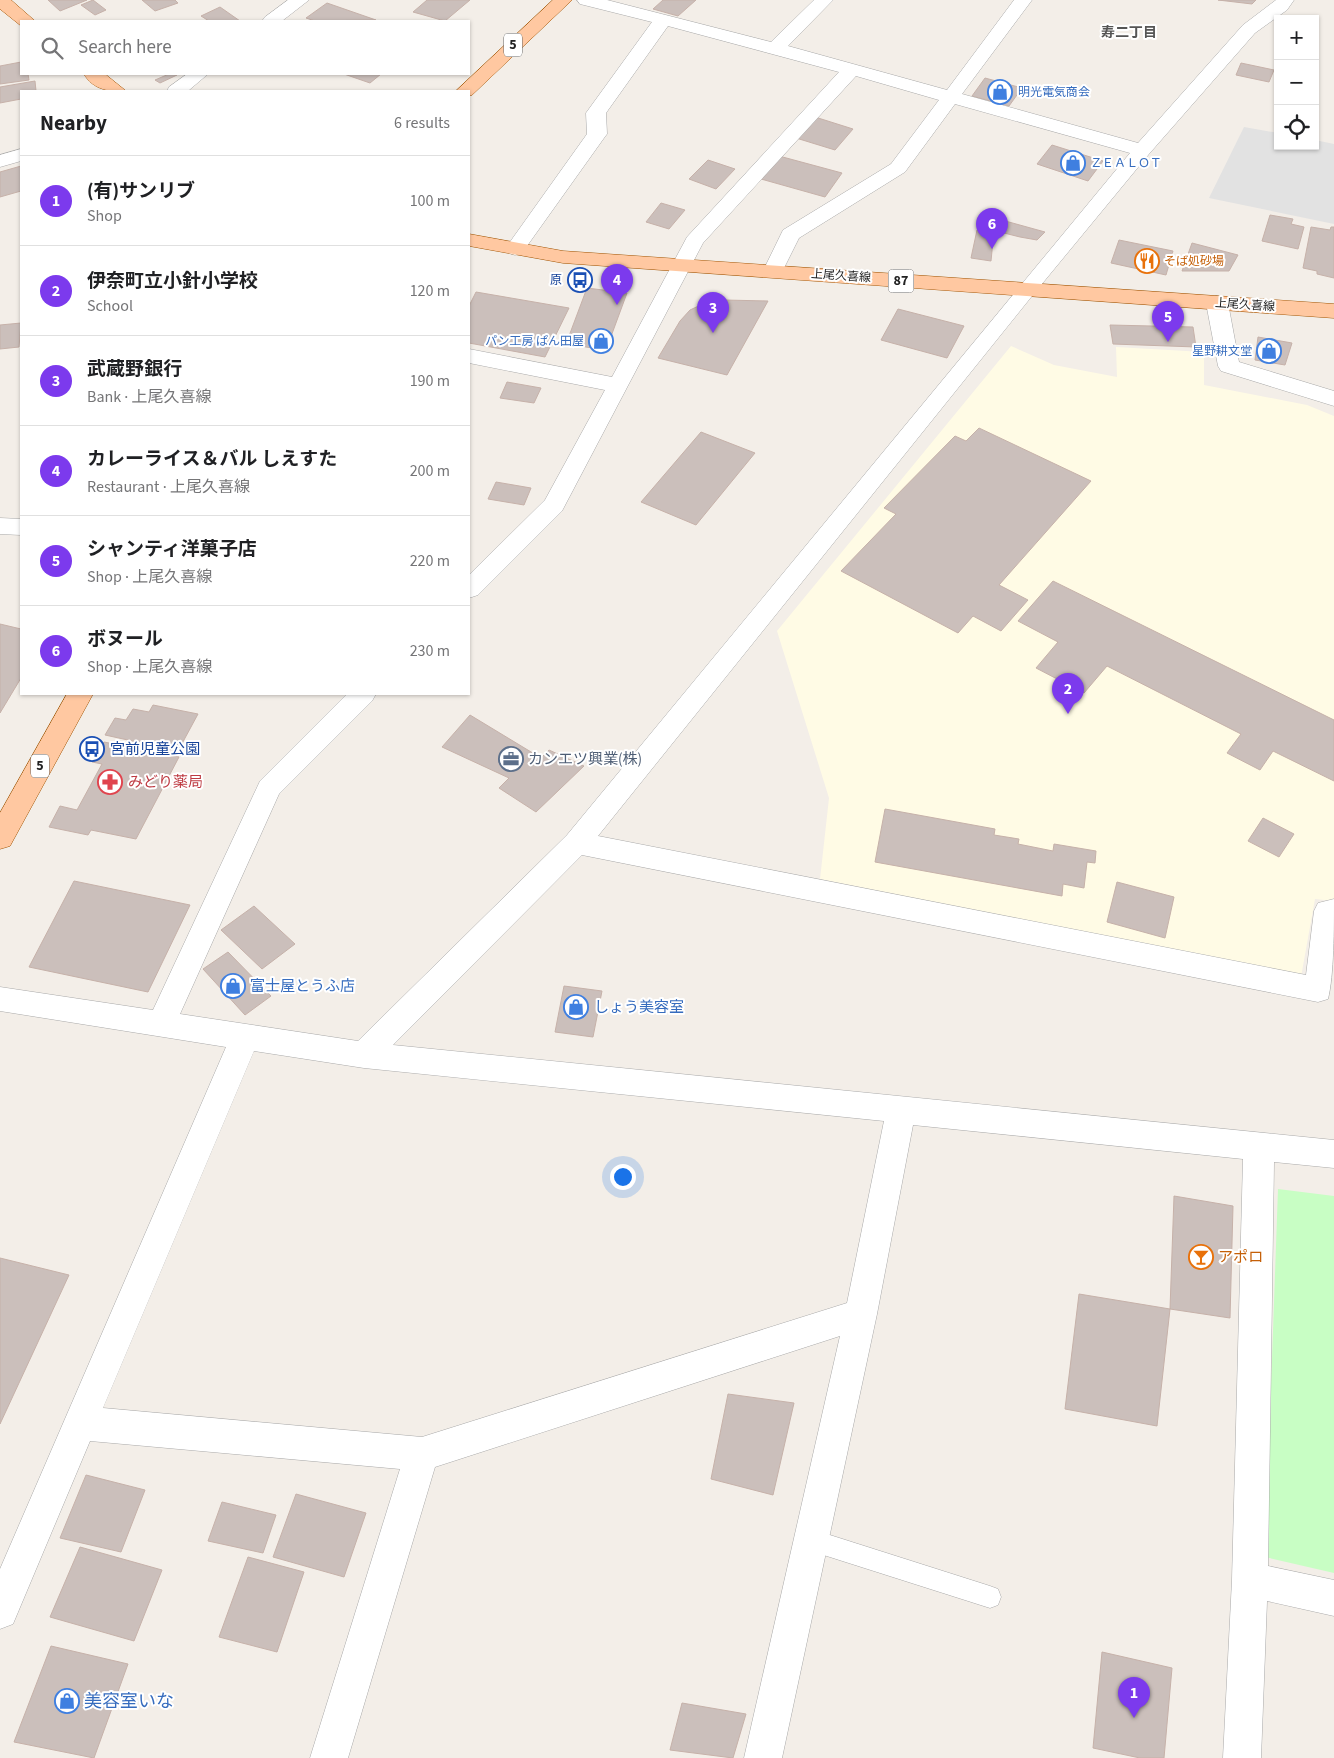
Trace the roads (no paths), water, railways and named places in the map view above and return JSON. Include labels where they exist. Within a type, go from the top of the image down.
[{"type":"main road","points":[[0,0],[25,20]]},
{"type":"main road","name":"5","points":[[466,90],[563,0]]},
{"type":"main road","points":[[94,75],[116,90]]},
{"type":"main road","name":"上尾久喜線","points":[[470,240],[563,258],[1334,311]]},
{"type":"main road","name":"5","points":[[0,838],[79,695]]},
{"type":"street","points":[[274,13],[300,0]]},
{"type":"street","points":[[586,0],[775,48],[1142,150]]},
{"type":"street","points":[[775,48],[824,0]]},
{"type":"street","points":[[773,271],[790,234],[898,168],[1023,0]]},
{"type":"street","points":[[364,1055],[577,844],[1025,291],[1142,150],[1249,29],[1281,6],[1285,0]]},
{"type":"street","points":[[515,249],[597,134],[596,113],[663,20]]},
{"type":"street","points":[[470,588],[554,504],[682,267],[694,241],[852,69]]},
{"type":"street","points":[[177,90],[198,75]]},
{"type":"street","points":[[0,161],[20,155]]},
{"type":"street","points":[[1217,303],[1229,366],[1334,398]]},
{"type":"street","points":[[470,356],[618,386]]},
{"type":"street","points":[[0,526],[20,527]]},
{"type":"street","points":[[161,1024],[268,788],[363,695]]},
{"type":"street","points":[[577,844],[1318,990],[1328,911],[1334,911]]},
{"type":"street","points":[[0,999],[364,1055],[1334,1154]]},
{"type":"street","points":[[0,1611],[245,1037]]},
{"type":"street","points":[[763,1758],[861,1314],[901,1110]]},
{"type":"street","points":[[1242,1758],[1250,1580],[1259,1147]]},
{"type":"street","points":[[80,1423],[422,1454],[861,1314]]},
{"type":"street","points":[[329,1758],[422,1454]]},
{"type":"street","points":[[1250,1580],[1334,1598]]},
{"type":"lane","points":[[811,1540],[990,1597]]},
{"type":"place","name":"明光電気商会","points":[[1000,92]]},
{"type":"place","name":"ＺＥＡＬＯＴ","points":[[1073,163]]},
{"type":"place","name":"ボヌール","points":[[992,249]]},
{"type":"place","name":"そば処砂場","points":[[1147,261]]},
{"type":"place","name":"原","points":[[580,280]]},
{"type":"place","name":"カレーライス＆バル しえすた","points":[[617,305]]},
{"type":"place","name":"武蔵野銀行","points":[[713,333]]},
{"type":"place","name":"パン工房 ぱん田屋","points":[[601,341]]},
{"type":"place","name":"シャンティ洋菓子店","points":[[1168,342]]},
{"type":"place","name":"星野耕文堂","points":[[1269,351]]},
{"type":"place","name":"伊奈町立小針小学校","points":[[1068,714]]},
{"type":"place","name":"宮前児童公園","points":[[92,749]]},
{"type":"place","name":"カンエツ興業(株)","points":[[511,759]]},
{"type":"place","name":"みどり薬局","points":[[110,782]]},
{"type":"place","name":"富士屋とうふ店","points":[[233,986]]},
{"type":"place","name":"しょう美容室","points":[[576,1007]]},
{"type":"place","name":"アポロ","points":[[1201,1257]]},
{"type":"place","name":"美容室いな","points":[[67,1701]]},
{"type":"place","name":"(有)サンリブ","points":[[1134,1718]]},
{"type":"district","name":"寿二丁目","points":[[1129,33]]}]
